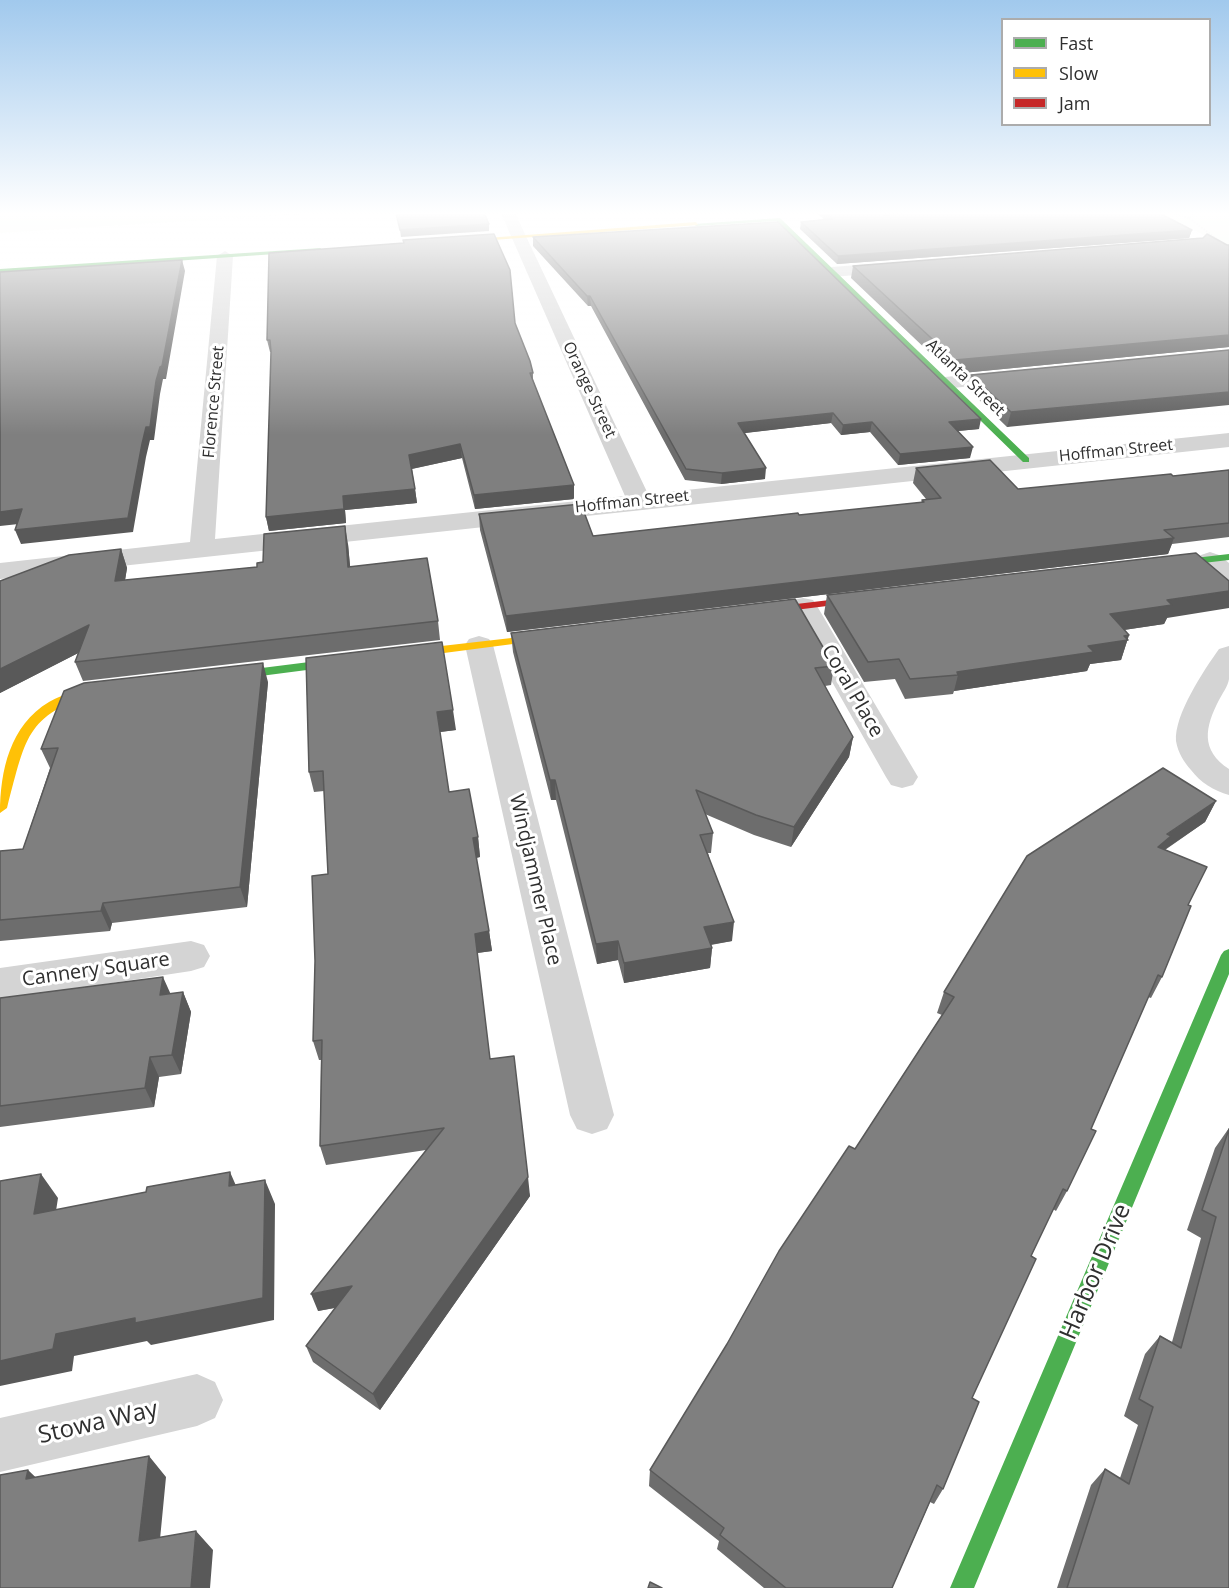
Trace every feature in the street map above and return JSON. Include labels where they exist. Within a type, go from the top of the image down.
[{"type":"street","name":"Florence Street","points":[[202,548],[223,287]]},
{"type":"street","name":"Orange Street","points":[[541,287],[639,501]]},
{"type":"street","name":"Atlanta Street","points":[[847,287],[1026,460]]},
{"type":"street","points":[[945,383],[1028,375]]},
{"type":"street","name":"Hoffman Street","points":[[0,571],[639,501],[1229,440]]},
{"type":"street","points":[[1140,567],[1223,564]]},
{"type":"street","points":[[745,613],[884,597]]},
{"type":"street","name":"Coral Place","points":[[803,606],[902,777]]},
{"type":"street","points":[[387,657],[572,634]]},
{"type":"street","name":"Windjammer Place","points":[[479,645],[592,1115]]},
{"type":"street","points":[[1229,655],[1192,725],[1190,744],[1197,760],[1216,777],[1229,784]]},
{"type":"street","points":[[214,678],[364,659]]},
{"type":"street","points":[[0,808],[19,747],[30,723],[51,705],[80,693],[121,686]]},
{"type":"street","name":"Harbor Drive","points":[[962,1588],[1229,955]]},
{"type":"street","name":"Cannery Square","points":[[0,984],[191,956]]},
{"type":"street","name":"Stowa Way","points":[[0,1445],[197,1400]]},
{"type":"building","points":[[0,287],[177,287],[162,366],[156,381],[150,427],[146,427],[128,518],[15,530],[22,509],[0,512]]},
{"type":"building","points":[[268,287],[512,287],[515,323],[530,361],[533,373],[530,373],[574,485],[474,495],[460,444],[409,455],[415,489],[343,496],[344,509],[266,517],[271,352],[270,340],[267,340]]},
{"type":"building","points":[[579,287],[845,287],[981,419],[949,422],[973,447],[900,454],[872,422],[843,425],[833,413],[738,423],[766,468],[722,473],[686,469],[590,296],[587,296]]},
{"type":"building","points":[[876,287],[1229,287],[1229,335],[955,360]]},
{"type":"building","points":[[1229,350],[1229,392],[1011,412],[971,375]]},
{"type":"building","points":[[990,460],[1018,489],[1229,470],[1229,523],[1164,530],[1174,538],[506,616],[479,514],[581,504],[593,536],[798,513],[799,515],[924,502],[922,500],[941,498],[916,468]]},
{"type":"building","points":[[345,526],[348,567],[427,558],[438,621],[75,662],[89,625],[0,669],[0,581],[69,555],[121,549],[115,581],[257,567],[257,563],[263,562],[264,534]]},
{"type":"building","points":[[1196,553],[1229,581],[1229,591],[1167,600],[1172,605],[1110,614],[1129,635],[1124,636],[1128,640],[1088,646],[1094,652],[957,672],[958,675],[910,679],[899,659],[868,662],[827,595]]},
{"type":"building","points":[[795,599],[834,666],[815,668],[853,737],[794,827],[756,815],[696,790],[713,833],[700,835],[734,922],[704,927],[712,948],[624,963],[618,941],[596,944],[555,780],[550,780],[511,633]]},
{"type":"building","points":[[442,642],[453,710],[437,712],[449,792],[469,789],[478,837],[473,838],[489,931],[475,934],[490,1059],[514,1056],[528,1177],[373,1394],[306,1346],[352,1286],[311,1294],[444,1128],[320,1146],[322,1040],[313,1041],[315,961],[312,876],[328,874],[323,771],[309,772],[306,658]]},
{"type":"building","points":[[263,663],[240,887],[103,903],[101,911],[0,920],[0,851],[23,849],[58,748],[41,749],[64,691],[84,683]]},
{"type":"building","points":[[1163,768],[1216,801],[1167,834],[1171,836],[1158,847],[1207,867],[1188,905],[1191,906],[1162,977],[1158,975],[1091,1129],[1096,1131],[1067,1191],[1063,1189],[1031,1256],[1036,1259],[972,1398],[979,1402],[943,1489],[937,1485],[892,1588],[786,1588],[720,1535],[724,1528],[650,1470],[727,1344],[779,1251],[849,1146],[855,1149],[954,997],[944,992],[1027,856]]},
{"type":"building","points":[[163,977],[160,995],[183,992],[172,1055],[150,1057],[145,1088],[0,1106],[0,998]]},
{"type":"building","points":[[1229,1129],[1229,1588],[1067,1588],[1105,1469],[1129,1484],[1153,1407],[1139,1399],[1160,1336],[1181,1348],[1216,1217],[1202,1210]]},
{"type":"building","points":[[230,1172],[229,1186],[265,1180],[263,1298],[135,1323],[135,1318],[56,1334],[53,1349],[0,1361],[0,1181],[41,1174],[34,1214],[146,1192],[147,1187]]},
{"type":"building","points":[[149,1456],[139,1541],[196,1531],[191,1588],[0,1588],[0,1475],[28,1470],[26,1479]]},
{"type":"building","points":[[650,1582],[662,1588],[648,1588]]},
{"type":"traffic: fast","points":[[848,287],[1026,460]]},
{"type":"traffic: fast","points":[[1160,565],[1229,557]]},
{"type":"traffic: fast","points":[[222,677],[349,661]]},
{"type":"traffic: fast","points":[[962,1588],[1229,955]]},
{"type":"traffic: slow","points":[[398,655],[555,636]]},
{"type":"traffic: slow","points":[[0,808],[13,761],[28,727],[54,704],[102,688]]},
{"type":"traffic: jam","points":[[755,612],[871,598]]}]
